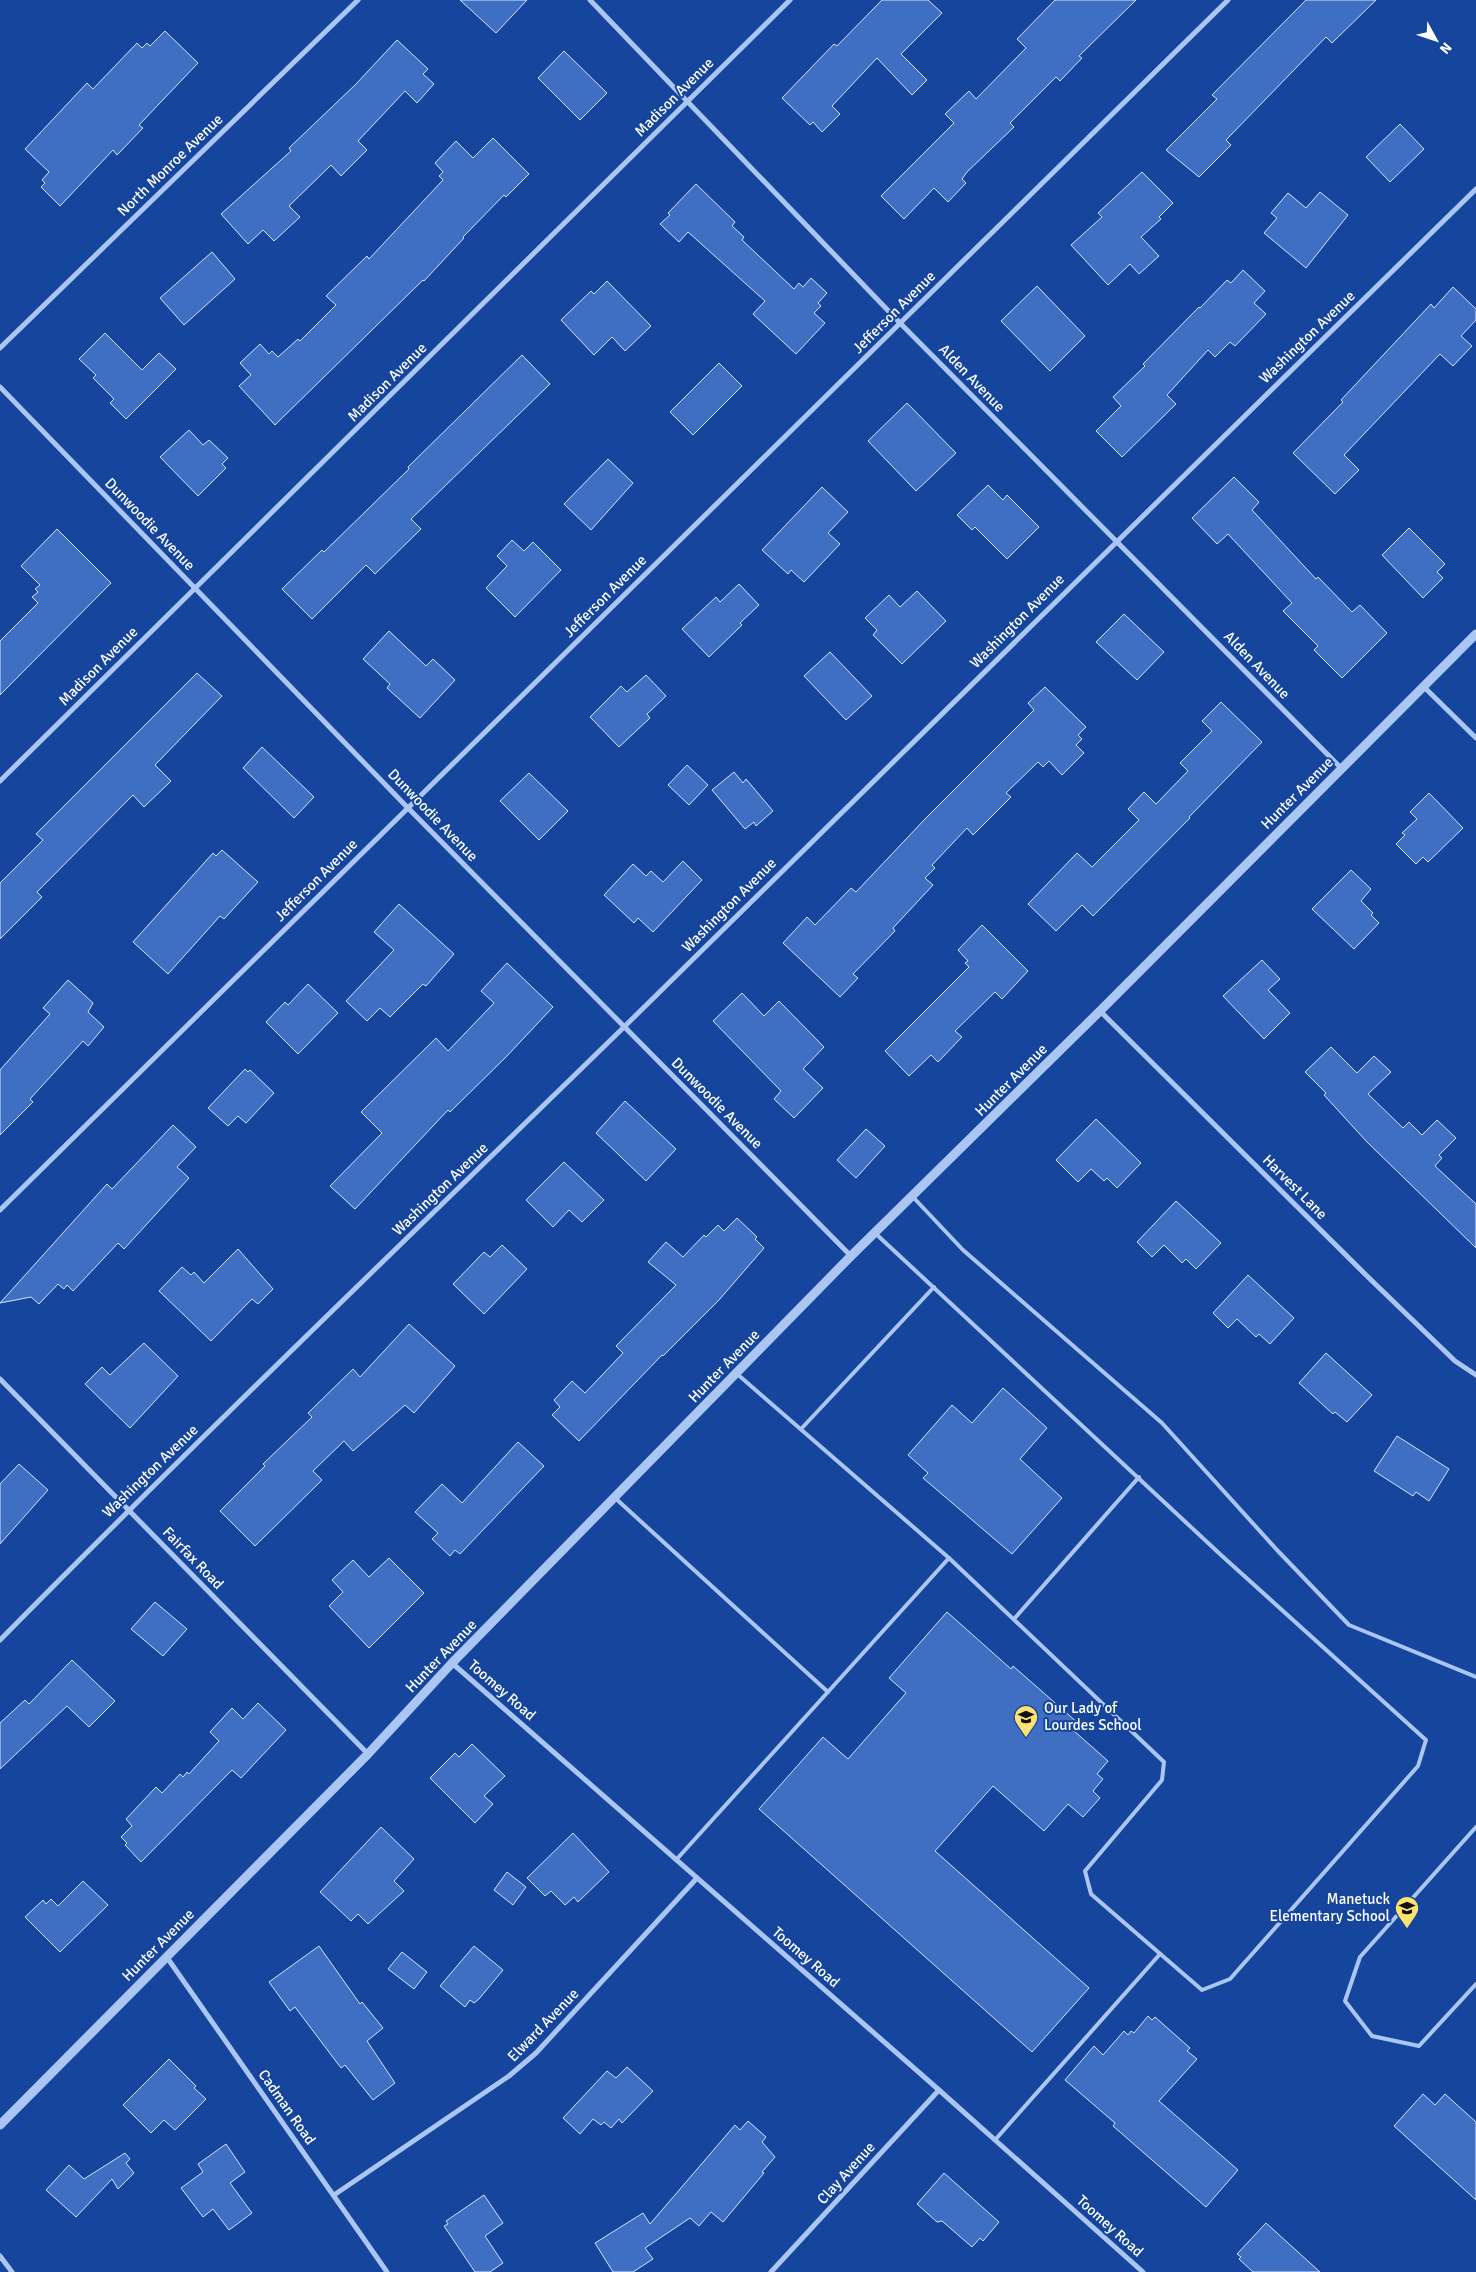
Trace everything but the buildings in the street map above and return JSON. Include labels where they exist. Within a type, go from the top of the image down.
[{"type":"street","name":"North Monroe Avenue","points":[[0,348],[358,0]]},
{"type":"street","name":"Alden Avenue","points":[[590,0],[900,323],[1341,768]]},
{"type":"street","name":"Madison Avenue","points":[[0,781],[790,0]]},
{"type":"street","name":"Jefferson Avenue","points":[[0,1210],[1228,0]]},
{"type":"street","name":"Washington Avenue","points":[[0,1640],[128,1510],[624,1027],[1476,189]]},
{"type":"street","name":"Dunwoodie Avenue","points":[[0,387],[407,807],[851,1256]]},
{"type":"street","name":"Hunter Avenue","points":[[0,2125],[368,1754],[452,1663],[851,1256],[1100,1011],[1476,634]]},
{"type":"street","points":[[1423,686],[1476,738]]},
{"type":"street","name":"Harvest Lane","points":[[1100,1011],[1368,1277],[1455,1361],[1476,1375]]},
{"type":"street","name":"Fairfax Road","points":[[0,1379],[368,1754]]},
{"type":"street","name":"Toomey Road","points":[[452,1663],[939,2090],[1143,2272]]},
{"type":"street","name":"Elward Avenue","points":[[334,2195],[509,2076],[536,2053],[696,1878]]},
{"type":"street","name":"Cadman Road","points":[[166,1956],[387,2272]]},
{"type":"street","name":"Clay Avenue","points":[[771,2272],[939,2090]]},
{"type":"street","points":[[0,2256],[12,2272]]},
{"type":"lane","points":[[912,1196],[963,1250],[1162,1423],[1270,1542],[1349,1625],[1476,1677]]},
{"type":"lane","points":[[736,1373],[949,1558],[1164,1762],[1162,1780],[1085,1871],[1091,1894],[1202,1990],[1230,1979],[1418,1766],[1426,1740],[1221,1555],[875,1233]]},
{"type":"lane","points":[[800,1429],[934,1287]]},
{"type":"lane","points":[[1014,1620],[1140,1478]]},
{"type":"lane","points":[[614,1497],[828,1692]]},
{"type":"lane","points":[[676,1860],[949,1558]]},
{"type":"lane","points":[[1476,1827],[1360,1957],[1345,2001],[1372,2036],[1419,2046],[1476,1984]]},
{"type":"lane","points":[[995,2140],[1160,1954]]},
{"type":"place","name":"Our Lady of Lourdes School","points":[[1026,1738]]},
{"type":"place","name":"Manetuck Elementary School","points":[[1407,1929]]}]
